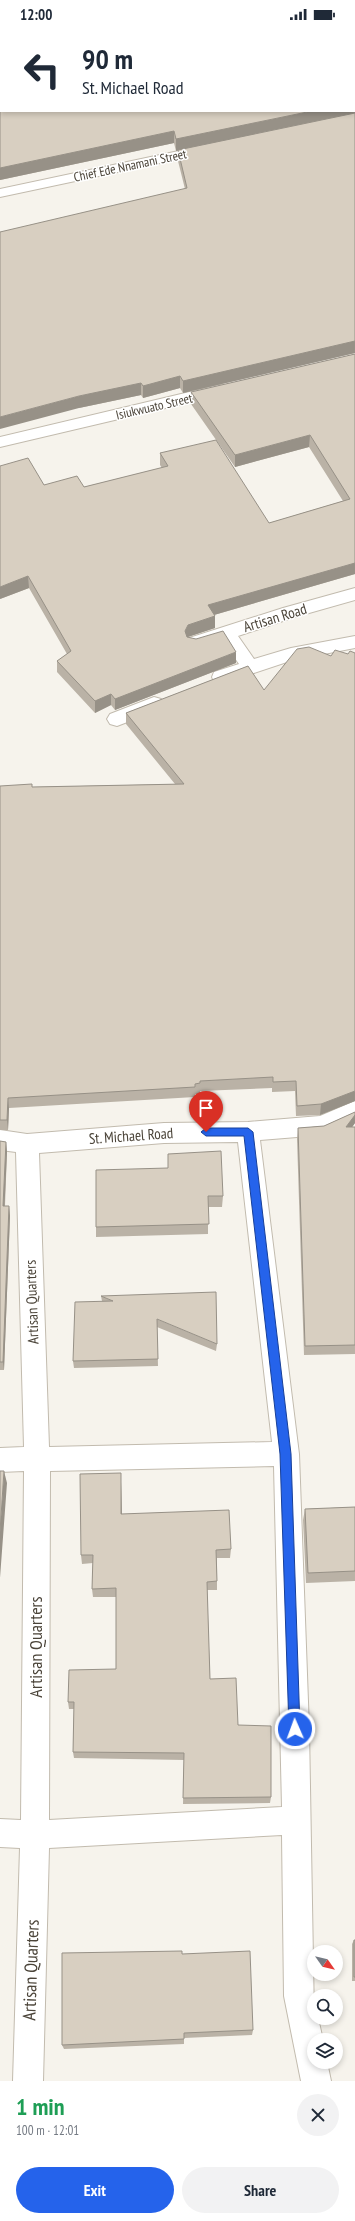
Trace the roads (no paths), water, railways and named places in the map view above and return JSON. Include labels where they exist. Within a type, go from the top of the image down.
[{"type":"street","name":"Chief Ede Nnamani Street","points":[[0,193],[220,147]]},
{"type":"street","name":"Isiukwuato Street","points":[[0,442],[232,388]]},
{"type":"street","name":"Artisan Road","points":[[195,643],[289,612],[355,594]]},
{"type":"street","points":[[227,633],[250,667]]},
{"type":"street","points":[[202,685],[250,667],[291,654],[355,642]]},
{"type":"street","points":[[117,719],[174,696]]},
{"type":"street","name":"St. Michael Road","points":[[0,1140],[27,1144],[164,1133],[248,1132],[322,1125],[355,1110]]},
{"type":"street","points":[[248,1132],[286,1454],[296,1820],[299,1996],[316,2081]]},
{"type":"street","name":"Artisan Quarters","points":[[27,1144],[37,1460],[35,1835],[28,2081]]},
{"type":"street","points":[[0,1460],[286,1454]]},
{"type":"street","points":[[0,1832],[35,1835],[296,1820]]}]
